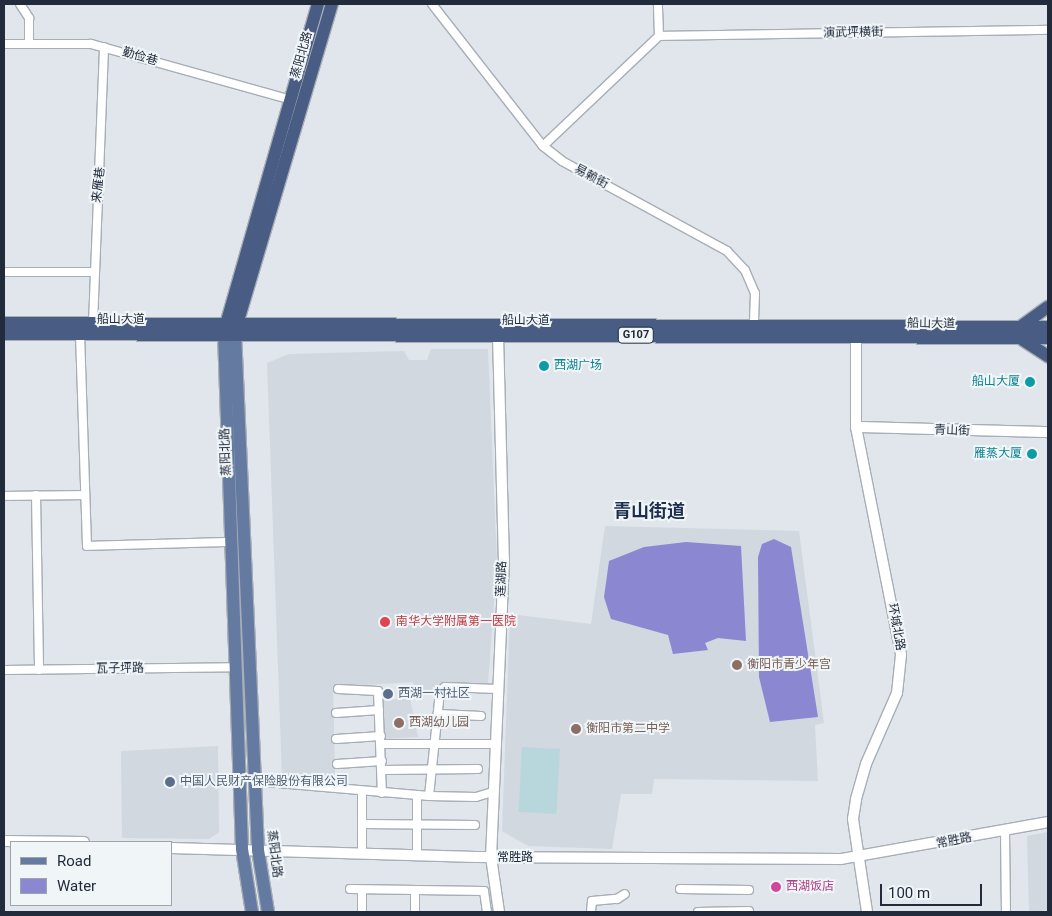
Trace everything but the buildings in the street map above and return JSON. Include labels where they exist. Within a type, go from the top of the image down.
[{"type":"highway","name":"蒸阳北路","points":[[231,328],[290,100],[318,4]]},
{"type":"highway","name":"蒸阳北路","points":[[231,328],[332,4]]},
{"type":"highway","points":[[1048,307],[1020,333],[1048,356]]},
{"type":"highway","name":"船山大道","points":[[4,323],[93,323],[498,334],[856,337],[1020,333],[1048,327]]},
{"type":"highway","name":"船山大道","points":[[4,334],[80,334],[231,328],[754,325],[1020,333],[1048,338]]},
{"type":"main road","name":"蒸阳北路","points":[[231,328],[231,542],[242,847],[252,912]]},
{"type":"main road","name":"蒸阳北路","points":[[231,328],[257,848],[268,912]]},
{"type":"street","points":[[20,4],[30,18],[29,44]]},
{"type":"street","name":"易赖街","points":[[432,4],[543,146],[562,161],[727,251],[745,270],[754,293],[754,325]]},
{"type":"street","points":[[543,146],[659,36],[658,4]]},
{"type":"street","name":"演武坪横街","points":[[659,36],[1048,30]]},
{"type":"street","name":"勤俭巷","points":[[4,44],[104,47],[290,100]]},
{"type":"street","name":"来雁巷","points":[[93,323],[93,272],[102,158],[104,47]]},
{"type":"street","points":[[4,272],[93,272]]},
{"type":"street","points":[[80,334],[87,546],[231,542]]},
{"type":"street","name":"莲湖路","points":[[498,334],[504,560],[492,792],[493,856],[499,912]]},
{"type":"street","name":"环城北路","points":[[856,337],[856,427],[901,655],[897,694],[866,764],[856,800],[859,857],[867,912]]},
{"type":"street","name":"青山街","points":[[856,427],[1048,432]]},
{"type":"street","points":[[36,495],[39,670]]},
{"type":"street","points":[[4,496],[85,495]]},
{"type":"street","name":"瓦子坪路","points":[[4,670],[236,667]]},
{"type":"street","points":[[430,796],[437,740],[440,692],[445,687],[497,689]]},
{"type":"street","points":[[338,689],[375,688],[382,740],[382,793]]},
{"type":"street","points":[[336,713],[379,710]]},
{"type":"street","points":[[439,714],[481,716]]},
{"type":"street","points":[[336,739],[437,740],[494,744]]},
{"type":"street","points":[[337,764],[382,761]]},
{"type":"street","points":[[382,770],[434,766],[478,769]]},
{"type":"street","points":[[254,781],[417,796],[476,797],[492,792]]},
{"type":"street","points":[[362,792],[362,849]]},
{"type":"street","points":[[417,796],[417,851]]},
{"type":"street","name":"常胜路","points":[[172,843],[257,848],[493,856],[859,857],[1048,822]]},
{"type":"street","points":[[363,824],[475,825]]},
{"type":"street","points":[[1005,831],[1006,912]]},
{"type":"street","name":"常胜路","points":[[172,848],[242,847]]},
{"type":"street","name":"常胜路","points":[[257,848],[362,849],[493,856]]},
{"type":"street","name":"莲湖路","points":[[493,856],[503,912]]},
{"type":"street","points":[[350,889],[484,891],[487,912]]},
{"type":"street","points":[[680,889],[749,890]]},
{"type":"street","points":[[362,890],[362,912]]},
{"type":"street","points":[[415,890],[415,912]]},
{"type":"street","points":[[590,912],[592,900],[617,899],[625,894]]},
{"type":"street","points":[[698,912],[749,911]]},
{"type":"shaded area","name":"南华大学附属第一医院","points":[[431,349],[488,349],[497,563],[488,683],[443,683],[438,693],[416,694],[413,682],[333,687],[335,775],[282,777],[267,363],[289,354],[404,351],[409,360],[427,360]]},
{"type":"shaded area","points":[[605,526],[799,531],[824,723],[815,725],[818,781],[654,779],[652,794],[621,794],[612,849],[528,846],[502,831],[510,614],[591,624]]},
{"type":"shaded area","name":"西湖幼儿园","points":[[410,698],[418,737],[383,739],[381,700]]},
{"type":"shaded area","name":"中国人民财产保险股份有限公司","points":[[218,746],[219,832],[209,839],[122,838],[121,751]]},
{"type":"shaded area","points":[[522,747],[560,749],[557,814],[519,812]]},
{"type":"shaded area","points":[[1048,832],[1048,910],[1029,912],[1027,836]]},
{"type":"water","points":[[774,539],[791,547],[818,717],[770,722],[759,677],[758,557],[762,544]]},
{"type":"water","points":[[686,542],[741,546],[746,641],[718,638],[705,643],[708,650],[673,654],[668,635],[611,619],[604,597],[609,561],[644,547]]},
{"type":"place","name":"西湖广场","points":[[544,366]]},
{"type":"place","name":"船山大厦","points":[[1030,382]]},
{"type":"place","name":"雁蒸大厦","points":[[1032,454]]},
{"type":"place","name":"南华大学附属第一医院","points":[[385,622]]},
{"type":"place","name":"衡阳市青少年宫","points":[[737,665]]},
{"type":"place","name":"西湖一村社区","points":[[388,694]]},
{"type":"place","name":"西湖幼儿园","points":[[399,723]]},
{"type":"place","name":"衡阳市第二中学","points":[[576,729]]},
{"type":"place","name":"中国人民财产保险股份有限公司","points":[[170,782]]},
{"type":"place","name":"西湖饭店","points":[[776,887]]},
{"type":"district","name":"青山街道","points":[[649,511]]}]
